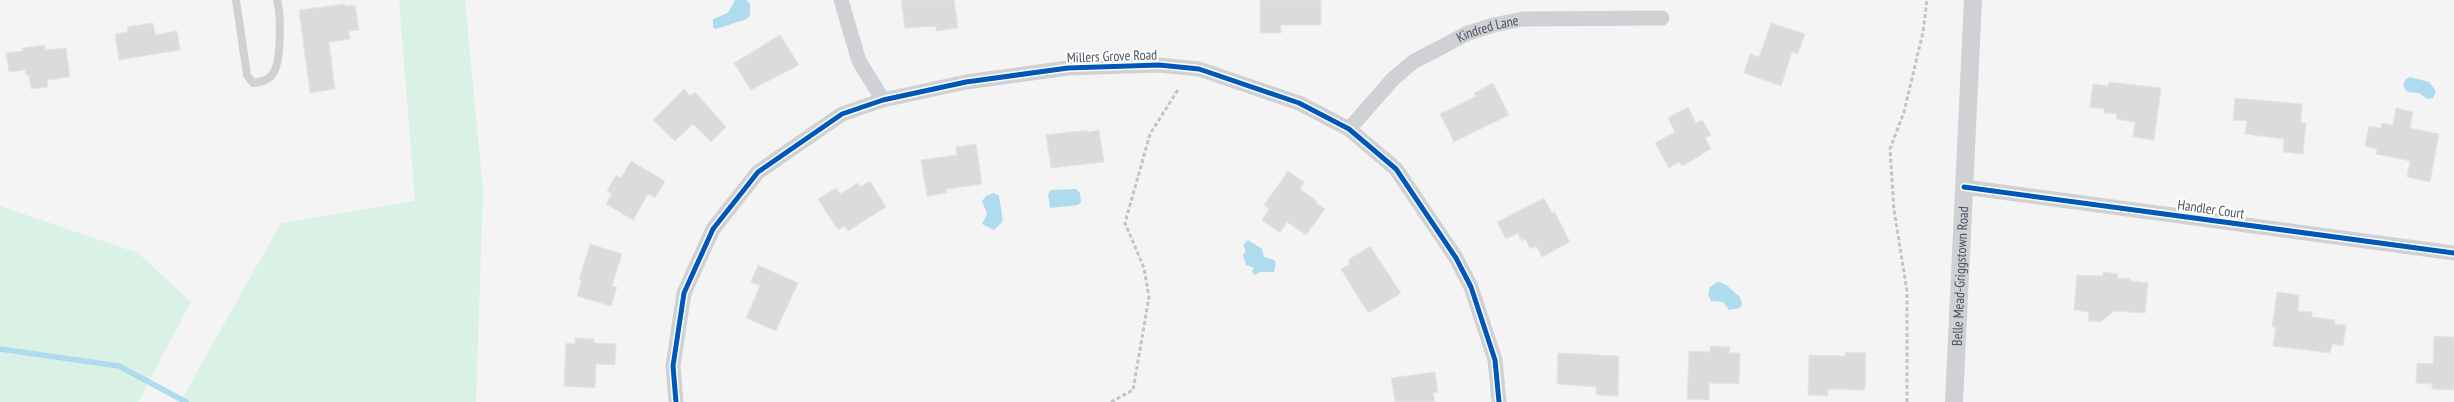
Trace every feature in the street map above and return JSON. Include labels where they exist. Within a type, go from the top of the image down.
[{"type":"street","points":[[841,0],[859,61],[883,100]]},
{"type":"street","name":"Belle Mead-Griggstown Road","points":[[1954,402],[1973,0]]},
{"type":"street","name":"Kindred Lane","points":[[1349,129],[1393,79],[1413,62],[1468,33],[1494,24],[1522,19],[1662,18]]},
{"type":"street","name":"Millers Grove Road","points":[[676,402],[673,366],[684,293],[714,229],[758,172],[842,114],[883,100],[966,82],[1068,68],[1159,65],[1208,72],[1299,103],[1349,129],[1396,169],[1456,258],[1471,287],[1495,360],[1498,402]]},
{"type":"street","name":"Handler Court","points":[[1964,187],[2454,253]]},
{"type":"lane","points":[[236,0],[247,75],[254,83],[264,82],[271,76],[277,66],[280,11],[277,0]]},
{"type":"path","points":[[1907,402],[1907,291],[1894,210],[1890,149],[1904,112],[1923,32],[1927,0]]},
{"type":"path","points":[[1111,402],[1133,390],[1149,297],[1144,268],[1125,223],[1150,134],[1179,88]]},
{"type":"green space","points":[[399,0],[465,0],[483,191],[476,402],[180,402],[281,223],[415,201]]},
{"type":"green space","points":[[0,206],[138,253],[191,302],[138,402],[0,402]]},
{"type":"water","points":[[735,0],[746,0],[750,4],[750,15],[747,19],[716,29],[713,27],[713,19],[728,13]]},
{"type":"water","points":[[2410,77],[2429,82],[2436,91],[2433,98],[2427,99],[2419,93],[2407,92],[2403,85],[2406,79]]},
{"type":"water","points":[[1076,189],[1080,193],[1081,202],[1078,205],[1050,208],[1048,194],[1051,190]]},
{"type":"water","points":[[994,193],[999,196],[1003,221],[994,230],[982,224],[987,214],[982,201],[986,196]]},
{"type":"water","points":[[1248,240],[1262,249],[1264,257],[1274,260],[1276,263],[1274,272],[1260,272],[1254,275],[1252,271],[1254,268],[1246,265],[1243,255],[1246,251],[1243,245]]},
{"type":"water","points":[[1718,282],[1727,286],[1740,297],[1742,304],[1740,308],[1729,310],[1723,302],[1711,301],[1708,294],[1710,287]]},
{"type":"building","points":[[901,0],[954,0],[958,28],[936,31],[936,26],[905,28]]},
{"type":"building","points":[[1260,0],[1321,0],[1321,25],[1281,25],[1281,33],[1260,33]]},
{"type":"building","points":[[345,4],[345,6],[355,5],[359,30],[349,31],[350,39],[329,42],[335,89],[310,93],[299,10]]},
{"type":"building","points":[[153,23],[155,35],[177,31],[180,50],[119,60],[115,34],[128,32],[127,27]]},
{"type":"building","points":[[1771,23],[1805,34],[1798,54],[1792,52],[1781,86],[1744,73],[1750,54],[1759,57]]},
{"type":"building","points":[[780,35],[799,65],[751,90],[734,63]]},
{"type":"building","points":[[45,45],[45,50],[66,48],[70,77],[47,80],[48,87],[31,89],[29,75],[26,75],[25,70],[9,72],[6,53],[23,51],[22,48]]},
{"type":"building","points":[[2109,82],[2161,88],[2154,140],[2133,137],[2135,122],[2116,119],[2117,114],[2104,113],[2104,109],[2090,107],[2093,84],[2108,86]]},
{"type":"building","points":[[1493,83],[1509,115],[1454,142],[1440,114],[1476,96],[1474,93]]},
{"type":"building","points":[[684,89],[690,96],[695,92],[726,127],[711,142],[693,124],[675,141],[653,120]]},
{"type":"building","points":[[2235,98],[2302,104],[2301,123],[2306,123],[2303,154],[2283,152],[2284,139],[2245,134],[2247,121],[2233,120]]},
{"type":"building","points":[[1688,107],[1696,123],[1702,120],[1711,135],[1705,138],[1711,149],[1682,166],[1679,162],[1669,168],[1655,143],[1675,132],[1668,118]]},
{"type":"building","points":[[2396,108],[2413,112],[2410,128],[2439,134],[2430,182],[2407,177],[2410,161],[2376,154],[2377,149],[2365,146],[2369,126],[2381,128],[2382,123],[2393,125]]},
{"type":"building","points":[[1088,130],[1088,132],[1099,130],[1104,162],[1051,168],[1046,135]]},
{"type":"building","points":[[976,144],[982,184],[946,189],[947,193],[927,196],[921,160],[957,155],[956,147]]},
{"type":"building","points":[[631,161],[665,181],[655,198],[648,194],[633,220],[606,204],[612,194],[607,191],[616,175],[621,178]]},
{"type":"building","points":[[1288,171],[1304,182],[1300,189],[1325,209],[1306,235],[1287,222],[1280,233],[1262,220],[1269,209],[1264,205]]},
{"type":"building","points":[[870,181],[886,207],[848,231],[845,226],[838,230],[818,199],[836,188],[840,194],[858,183],[860,187]]},
{"type":"building","points":[[1544,198],[1552,213],[1555,212],[1570,242],[1542,257],[1536,246],[1530,249],[1526,239],[1522,241],[1518,233],[1506,239],[1497,222]]},
{"type":"building","points":[[590,244],[622,254],[612,286],[617,287],[611,306],[577,296],[582,280],[579,279]]},
{"type":"building","points":[[1370,246],[1401,293],[1368,313],[1341,269],[1350,264],[1348,260]]},
{"type":"building","points":[[758,265],[798,283],[776,331],[746,318],[760,286],[751,282]]},
{"type":"building","points":[[2103,272],[2118,274],[2117,278],[2148,283],[2145,313],[2114,311],[2101,322],[2088,321],[2089,312],[2074,310],[2077,275],[2103,276]]},
{"type":"building","points":[[2277,292],[2299,295],[2298,311],[2312,312],[2312,317],[2335,320],[2334,324],[2346,325],[2343,346],[2332,344],[2330,353],[2273,346],[2276,327],[2272,327]]},
{"type":"building","points":[[2434,336],[2454,337],[2454,390],[2432,389],[2432,384],[2416,383],[2417,363],[2433,364]]},
{"type":"building","points":[[575,338],[594,339],[594,343],[616,344],[615,365],[596,364],[595,388],[564,386],[566,343],[575,344]]},
{"type":"building","points":[[1710,346],[1730,347],[1729,353],[1740,353],[1739,384],[1709,383],[1709,400],[1687,399],[1689,351],[1710,352]]},
{"type":"building","points":[[1845,352],[1866,353],[1865,390],[1828,389],[1828,396],[1808,395],[1809,355],[1845,356]]},
{"type":"building","points":[[1558,353],[1619,356],[1618,396],[1596,395],[1596,387],[1557,384]]},
{"type":"building","points":[[1435,372],[1438,392],[1433,393],[1435,402],[1395,402],[1391,378]]},
{"type":"waterway","points":[[0,349],[119,366],[186,402]]},
{"type":"cycle path","points":[[676,402],[673,366],[684,293],[713,229],[758,172],[842,114],[883,100],[966,82],[1068,68],[1159,65],[1199,69],[1299,103],[1349,129],[1396,169],[1456,258],[1471,287],[1495,360],[1499,402]]},
{"type":"cycle path","points":[[1964,187],[2454,253]]}]
